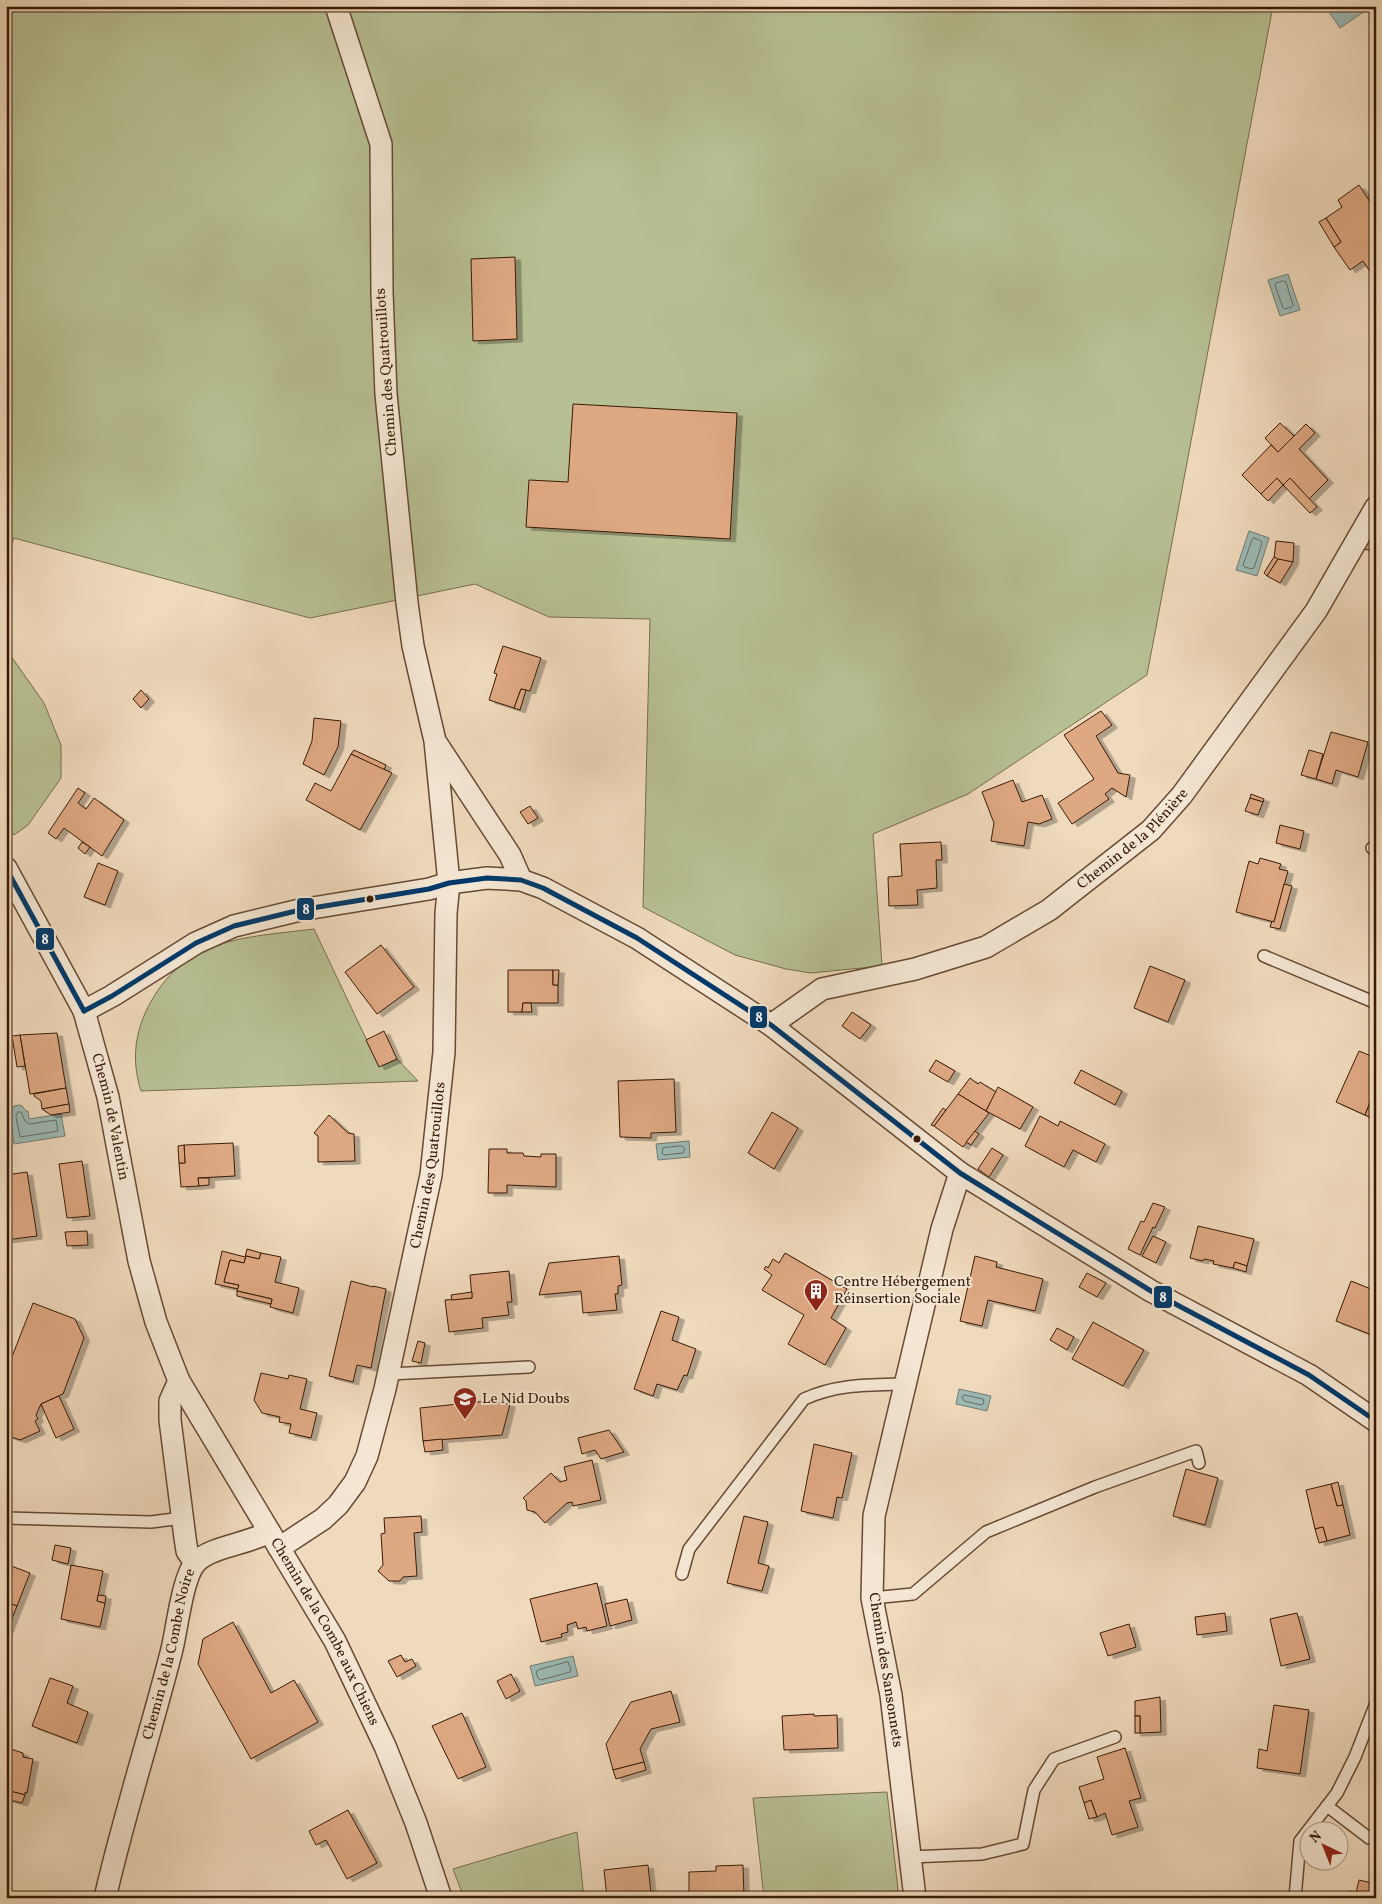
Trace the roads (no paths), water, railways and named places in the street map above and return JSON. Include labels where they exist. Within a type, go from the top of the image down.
[{"type":"street","name":"Chemin des Quatrouillots","points":[[195,1563],[208,1554],[259,1538],[274,1540],[323,1518],[338,1506],[355,1482],[367,1456],[389,1374],[431,1175],[444,1052],[446,913],[449,884],[435,741],[414,646],[407,603],[386,394],[382,293],[381,144],[336,6]]},
{"type":"street","name":"Chemin de la Plénière","points":[[771,1024],[822,989],[915,969],[986,947],[1049,910],[1151,830],[1182,795],[1316,611],[1376,507]]},
{"type":"street","name":"Chemin des Quatrouillots","points":[[435,741],[510,855],[521,880]]},
{"type":"street","name":"Chemin de Valentin","points":[[6,868],[84,1010],[109,1102],[139,1261],[156,1322],[179,1381]]},
{"type":"street","points":[[84,1010],[112,996],[196,943],[234,926],[300,910],[449,884],[487,878],[521,880],[543,888],[638,938],[771,1024],[960,1173],[1151,1291],[1309,1375],[1376,1421]]},
{"type":"street","name":"Chemin des Sansonnets","points":[[915,1898],[891,1695],[872,1598],[874,1516],[942,1229],[960,1173]]},
{"type":"street","name":"Chemin de la Combe Noire","points":[[104,1898],[120,1831],[170,1659],[188,1573],[195,1563],[187,1551],[170,1420],[170,1401],[179,1381]]},
{"type":"street","name":"Chemin de la Combe aux Chiens","points":[[179,1381],[335,1641],[366,1704],[416,1823],[441,1898]]},
{"type":"lane","points":[[1264,956],[1376,1003]]},
{"type":"lane","points":[[389,1374],[529,1367]]},
{"type":"lane","points":[[682,1574],[689,1549],[804,1399],[818,1392],[842,1386],[904,1384]]},
{"type":"lane","points":[[872,1598],[913,1594],[986,1532],[1086,1490],[1196,1451],[1199,1462]]},
{"type":"lane","points":[[6,1518],[151,1522],[182,1518]]},
{"type":"lane","points":[[1295,1898],[1300,1841],[1337,1793],[1355,1757],[1376,1703]]},
{"type":"lane","points":[[910,1857],[982,1854],[1023,1844],[1034,1790],[1054,1759],[1115,1737]]},
{"type":"lane","points":[[1327,1806],[1369,1838],[1376,1839]]},
{"type":"water","points":[[1325,6],[1362,6],[1365,11],[1340,28]]},
{"type":"water","points":[[1288,274],[1300,310],[1280,316],[1268,280]]},
{"type":"water","points":[[1249,531],[1269,538],[1257,576],[1236,570]]},
{"type":"water","points":[[19,1105],[28,1111],[29,1119],[61,1114],[65,1136],[14,1144],[10,1114],[14,1106]]},
{"type":"water","points":[[689,1141],[690,1157],[658,1160],[656,1144]]},
{"type":"water","points":[[959,1389],[991,1396],[987,1411],[956,1404]]},
{"type":"water","points":[[573,1656],[578,1676],[535,1686],[530,1666]]},
{"type":"place","name":"Centre Hébergement Réinsertion Sociale","points":[[816,1312]]},
{"type":"place","name":"Le Nid Doubs","points":[[465,1420]]}]
